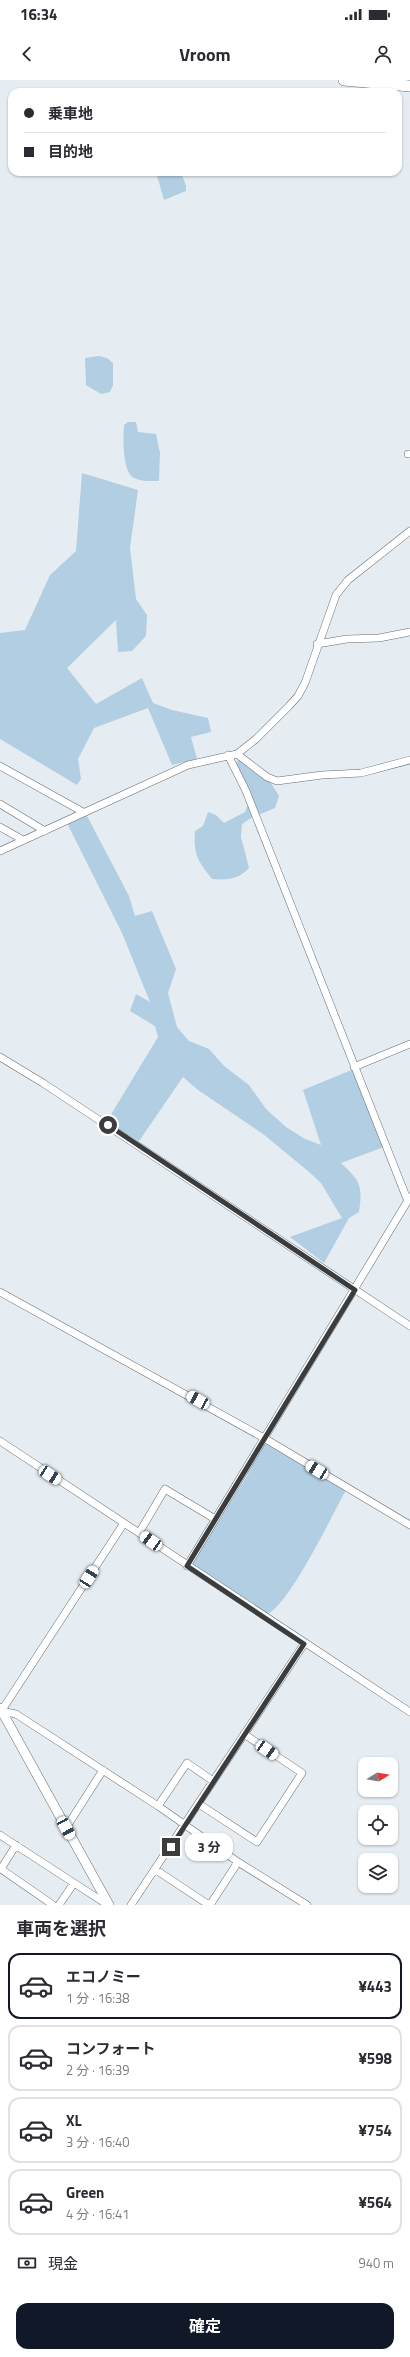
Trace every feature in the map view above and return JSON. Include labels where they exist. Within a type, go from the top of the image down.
[{"type":"main road","points":[[344,80],[410,86]]},
{"type":"street","points":[[0,851],[188,765],[237,754],[256,739],[298,696],[305,683],[336,595],[348,580],[410,531]]},
{"type":"street","points":[[318,644],[347,639],[380,638],[410,632]]},
{"type":"street","points":[[237,754],[267,777],[277,781],[322,775],[361,773],[410,760]]},
{"type":"street","points":[[187,1566],[355,1290],[408,1198],[354,1067],[246,792],[228,755]]},
{"type":"street","points":[[0,766],[83,812]]},
{"type":"street","points":[[0,804],[45,830]]},
{"type":"street","points":[[0,827],[23,840]]},
{"type":"street","points":[[354,1067],[410,1044]]},
{"type":"street","points":[[0,1057],[49,1087],[410,1326]]},
{"type":"street","points":[[0,1292],[264,1438],[410,1525]]},
{"type":"street","points":[[0,1441],[304,1644],[410,1712]]},
{"type":"street","points":[[139,1533],[165,1489],[215,1519]]},
{"type":"street","points":[[0,1711],[124,1523]]},
{"type":"street","points":[[131,1905],[186,1825],[213,1781],[304,1644]]},
{"type":"street","points":[[0,1711],[16,1714],[158,1806],[238,1862],[307,1905]]},
{"type":"street","points":[[0,1711],[108,1905]]},
{"type":"street","points":[[199,1804],[257,1842],[302,1773],[244,1734]]},
{"type":"street","points":[[158,1806],[187,1763],[213,1781]]},
{"type":"street","points":[[66,1828],[103,1770]]},
{"type":"street","points":[[0,1835],[108,1905]]},
{"type":"street","points":[[16,1845],[1,1869],[53,1905]]},
{"type":"street","points":[[156,1870],[210,1905],[238,1862]]},
{"type":"street","points":[[59,1905],[74,1884]]},
{"type":"shaded area","points":[[157,176],[182,176],[186,191],[164,200]]},
{"type":"shaded area","points":[[99,356],[107,358],[113,363],[113,385],[110,392],[101,394],[86,385],[85,358]]},
{"type":"shaded area","points":[[128,422],[136,422],[138,432],[156,434],[160,453],[159,481],[146,481],[134,478],[127,469],[124,454],[124,425]]},
{"type":"shaded area","points":[[82,473],[138,490],[130,548],[136,599],[147,615],[146,636],[132,651],[118,652],[116,620],[67,668],[96,704],[142,678],[153,703],[172,710],[208,718],[211,732],[191,737],[197,759],[172,765],[148,708],[94,728],[78,759],[81,779],[77,785],[0,739],[0,633],[25,630],[50,575],[76,551]]},
{"type":"shaded area","points":[[239,759],[271,783],[279,796],[275,808],[251,818],[242,824],[241,837],[249,868],[241,875],[236,877],[212,879],[200,862],[196,852],[195,831],[203,826],[208,812],[216,815],[224,823],[245,812],[247,806],[253,799],[236,763]]},
{"type":"shaded area","points":[[86,814],[129,896],[135,916],[152,911],[176,969],[168,993],[177,1027],[189,1041],[209,1049],[224,1066],[249,1085],[266,1109],[286,1127],[305,1139],[321,1145],[303,1090],[354,1069],[384,1147],[341,1163],[359,1184],[361,1195],[359,1212],[349,1218],[324,1263],[290,1237],[342,1218],[321,1183],[263,1134],[198,1090],[183,1077],[139,1141],[107,1121],[158,1037],[155,1026],[130,1011],[136,994],[150,1002],[122,933],[67,823]]},
{"type":"shaded area","points":[[264,1443],[346,1490],[299,1576],[278,1606],[268,1614],[230,1591],[216,1579],[204,1574],[192,1564],[247,1476]]},
{"type":"route","points":[[108,1125],[355,1290],[187,1566],[268,1618],[304,1644],[171,1847]]}]
